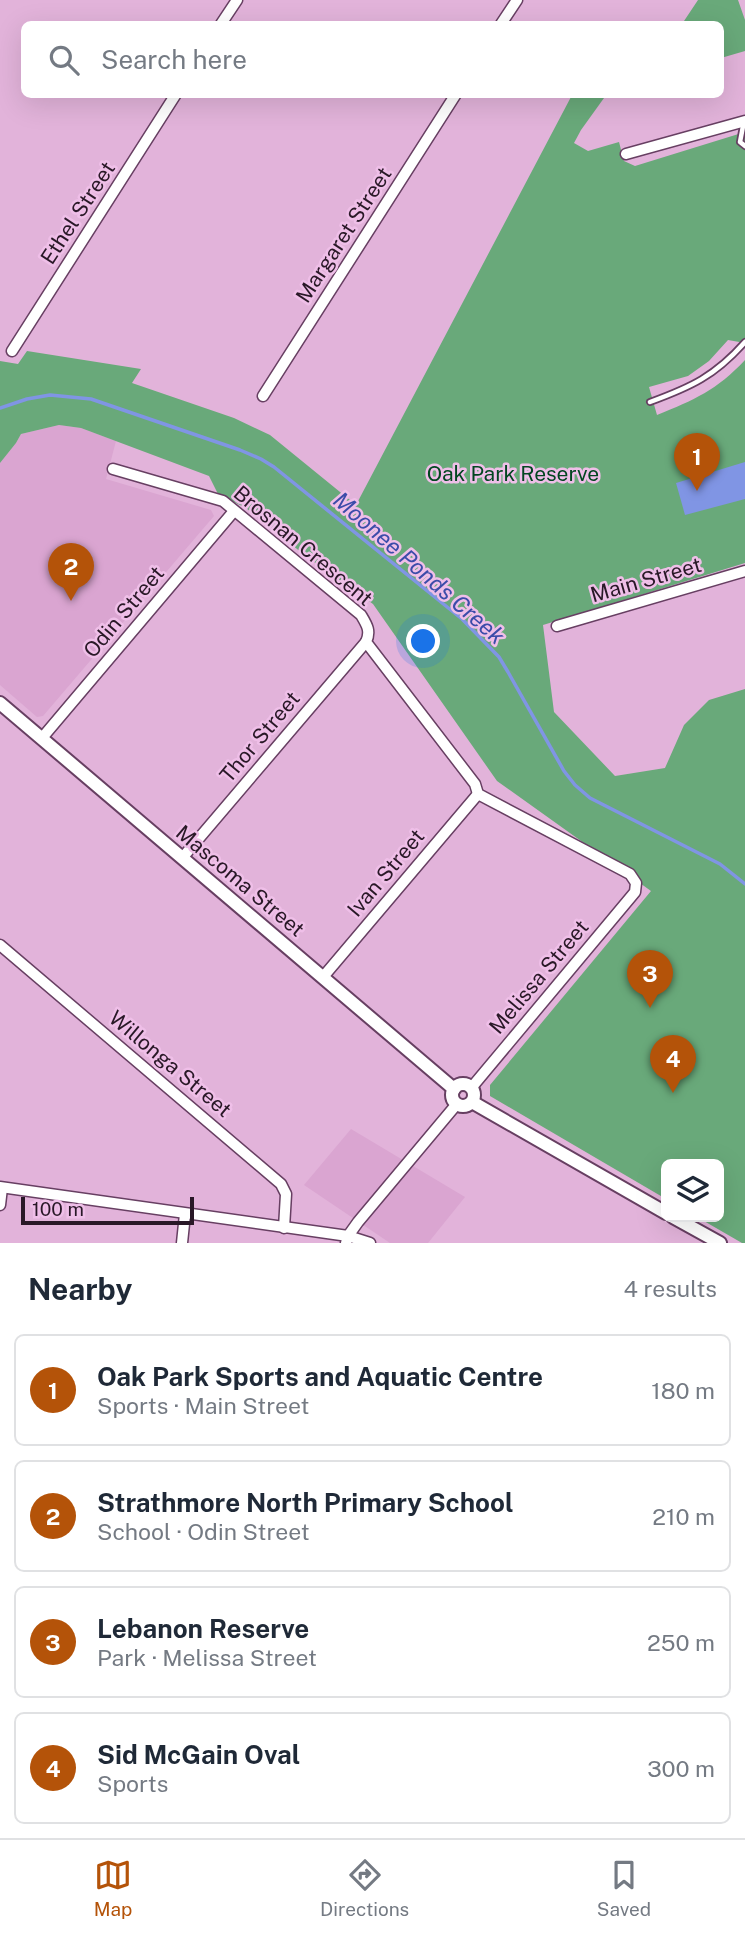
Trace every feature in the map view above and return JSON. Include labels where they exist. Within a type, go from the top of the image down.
[{"type":"main road","name":"Mascoma Street","points":[[0,703],[454,1088]]},
{"type":"main road","points":[[465,1084],[472,1087],[475,1096],[472,1102],[467,1106],[456,1105],[452,1095],[454,1088],[465,1084]]},
{"type":"main road","points":[[472,1102],[661,1210]]},
{"type":"main road","points":[[682,1222],[720,1243]]},
{"type":"street","points":[[223,21],[237,0]]},
{"type":"street","points":[[503,21],[517,0]]},
{"type":"street","name":"Ethel Street","points":[[12,351],[173,98]]},
{"type":"street","name":"Margaret Street","points":[[263,396],[453,98]]},
{"type":"street","points":[[626,154],[745,121]]},
{"type":"street","name":"Brosnan Crescent","points":[[113,469],[223,501],[361,615],[369,628],[366,642],[475,784],[478,794]]},
{"type":"street","name":"Odin Street","points":[[42,738],[234,511]]},
{"type":"street","name":"Main Street","points":[[557,626],[745,572]]},
{"type":"street","name":"Thor Street","points":[[183,858],[366,642]]},
{"type":"street","name":"Melissa Street","points":[[472,1087],[635,892],[636,883],[630,874],[478,794]]},
{"type":"street","name":"Ivan Street","points":[[323,977],[478,794]]},
{"type":"street","name":"Willonga Street","points":[[0,945],[281,1184],[286,1194],[284,1228]]},
{"type":"street","points":[[347,1239],[456,1105]]},
{"type":"street","points":[[0,1205],[1,1187],[370,1243]]},
{"type":"street","points":[[182,1243],[186,1214]]},
{"type":"lane","points":[[745,121],[740,142],[745,146]]},
{"type":"lane","points":[[650,402],[693,386],[722,365],[745,342]]},
{"type":"shaded area","points":[[59,425],[81,428],[116,441],[106,479],[211,510],[214,516],[43,716],[37,717],[0,685],[0,463],[21,434]]},
{"type":"shaded area","points":[[351,1129],[465,1197],[428,1243],[390,1243],[304,1185]]},
{"type":"green space","points":[[698,0],[738,0],[745,20],[745,51],[724,57],[724,21],[684,21]]},
{"type":"green space","name":"Oak Park Reserve","points":[[570,98],[604,98],[574,143],[588,151],[619,142],[624,161],[635,166],[745,132],[745,343],[728,340],[709,361],[688,376],[649,387],[657,415],[704,393],[725,379],[745,360],[745,563],[543,625],[554,712],[615,776],[665,768],[684,725],[709,700],[745,689],[745,1243],[706,1222],[724,1222],[724,1159],[661,1159],[661,1196],[490,1096],[490,1085],[651,891],[497,781],[373,604],[307,557],[246,508],[218,494],[209,476],[81,428],[59,425],[21,434],[0,463],[0,361],[18,364],[27,351],[141,369],[132,383],[234,418],[270,435],[356,505]]},
{"type":"water","points":[[745,462],[745,499],[685,515],[676,483]]},
{"type":"waterway","name":"Moonee Ponds Creek","points":[[0,408],[50,395],[91,399],[240,450],[274,467],[462,619],[499,657],[564,771],[575,785],[590,798],[720,864],[745,884]]},
{"type":"place","name":"Oak Park Sports and Aquatic Centre","points":[[697,491]]},
{"type":"place","name":"Strathmore North Primary School","points":[[71,601]]},
{"type":"place","name":"Lebanon Reserve","points":[[650,1008]]},
{"type":"place","name":"Sid McGain Oval","points":[[673,1093]]}]
